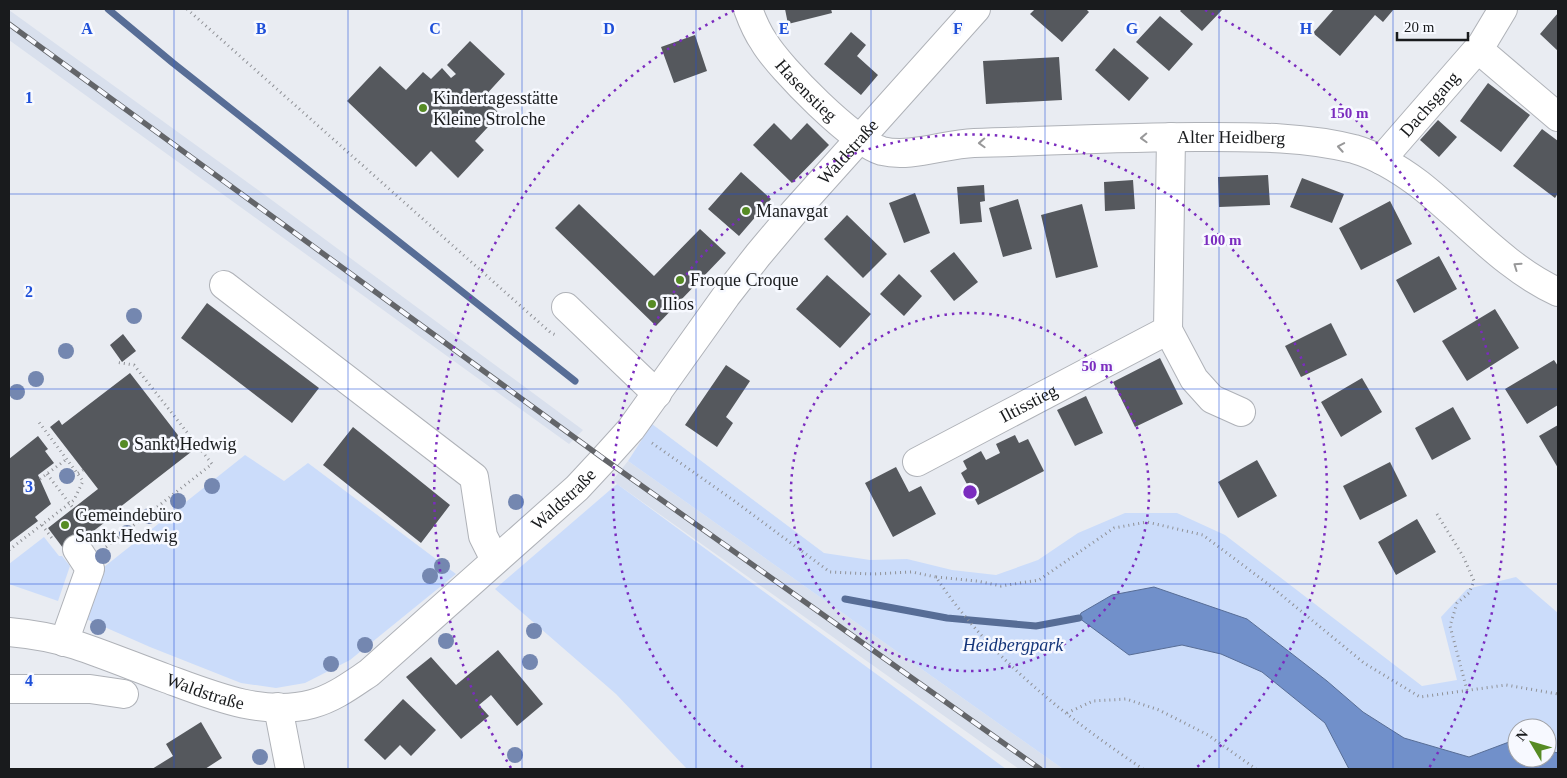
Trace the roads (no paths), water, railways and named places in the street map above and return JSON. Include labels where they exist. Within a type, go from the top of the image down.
[{"type":"street","name":"Hasenstieg","points":[[748,9],[764,42],[779,63],[814,99],[859,139]]},
{"type":"street","name":"Waldstraße","points":[[9,632],[28,634],[73,644],[213,696],[249,705],[278,707],[310,704],[338,693],[369,673],[577,488],[631,429],[726,296],[758,256],[859,139],[976,9]]},
{"type":"street","name":"Dachsgang","points":[[1381,160],[1486,40],[1502,9]]},
{"type":"street","points":[[1478,49],[1558,117]]},
{"type":"street","name":"Alter Heidberg","points":[[859,139],[880,150],[895,153],[959,144],[1249,136],[1311,142],[1354,149],[1381,160],[1402,172],[1440,200],[1513,264],[1558,292]]},
{"type":"street","points":[[1171,137],[1168,330],[1194,379],[1212,399],[1241,412]]},
{"type":"street","points":[[224,285],[474,477],[483,536],[495,560]]},
{"type":"street","points":[[566,307],[657,394]]},
{"type":"street","name":"Iltisstieg","points":[[917,462],[1168,330]]},
{"type":"street","points":[[64,642],[90,569],[77,549]]},
{"type":"street","points":[[9,689],[90,690],[124,694]]},
{"type":"street","points":[[278,707],[290,769]]},
{"type":"water","points":[[1154,587],[1247,619],[1327,681],[1363,712],[1404,738],[1469,757],[1507,743],[1507,768],[1557,768],[1557,753],[1558,769],[1349,769],[1325,723],[1262,672],[1221,654],[1182,645],[1129,655],[1079,618],[1081,613],[1112,595]]},
{"type":"waterway","points":[[108,9],[173,63],[575,381]]},
{"type":"waterway","points":[[845,599],[947,618],[1036,626],[1079,618]]},
{"type":"railway","points":[[9,24],[604,459],[1040,769]]},
{"type":"place","name":"Kindertagesstätte Kleine Strolche","points":[[423,108]]},
{"type":"place","name":"Manavgat","points":[[746,211]]},
{"type":"place","name":"Froque Croque","points":[[680,280]]},
{"type":"place","name":"Ilios","points":[[652,304]]},
{"type":"place","name":"Sankt Hedwig","points":[[124,444]]},
{"type":"place","name":"Gemeindebüro Sankt Hedwig","points":[[65,525]]},
{"type":"park label","name":"Heidbergpark","points":[[1013,645]]}]
